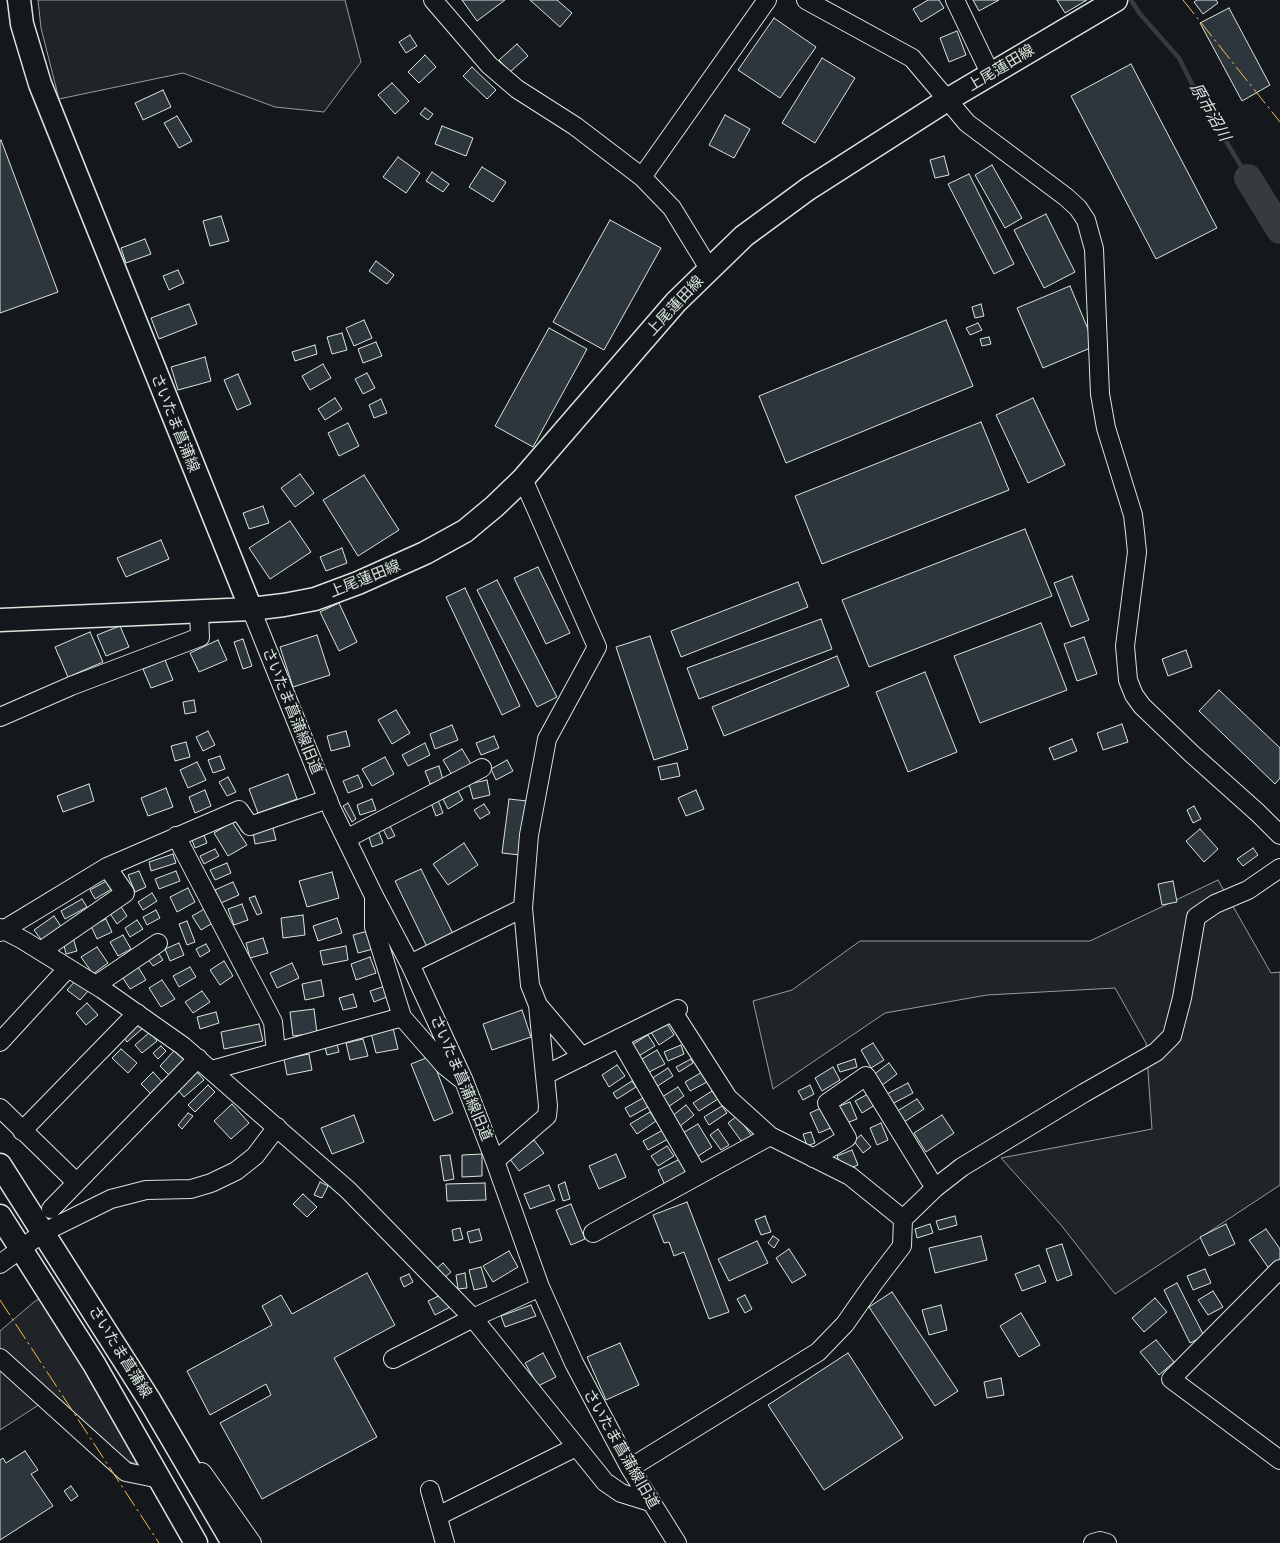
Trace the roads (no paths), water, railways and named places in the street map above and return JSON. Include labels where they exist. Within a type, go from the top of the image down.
[{"type":"main road","name":"さいたま菖蒲線","points":[[19,0],[22,24],[40,84],[251,609]]},
{"type":"main road","name":"上尾蓮田線","points":[[251,609],[315,599],[395,568],[465,531],[523,479],[676,302],[744,236],[862,154],[947,100],[1116,0]]},
{"type":"main road","points":[[0,620],[251,609]]},
{"type":"main road","name":"さいたま菖蒲線","points":[[0,1165],[129,1367],[233,1543]]},
{"type":"main road","name":"さいたま菖蒲線","points":[[0,1216],[94,1364],[196,1543]]},
{"type":"street","points":[[433,0],[489,65],[517,89],[575,126],[642,177],[672,208],[710,270]]},
{"type":"street","points":[[642,177],[767,0]]},
{"type":"street","points":[[806,0],[912,58],[967,123],[1066,197],[1078,208],[1086,220],[1094,249],[1100,394],[1106,428],[1132,515],[1137,552],[1125,646],[1128,680],[1134,695],[1142,706],[1192,754],[1258,812],[1280,835]]},
{"type":"street","points":[[955,0],[990,73]]},
{"type":"street","points":[[495,1161],[547,1116],[548,1106],[538,1005],[530,985],[523,908],[529,835],[548,739],[597,647],[523,479]]},
{"type":"street","name":"さいたま菖蒲線旧道","points":[[251,609],[346,839],[410,964],[464,1081],[540,1287],[574,1363],[630,1468],[677,1543]]},
{"type":"street","points":[[0,718],[71,686],[200,637],[199,612]]},
{"type":"street","points":[[346,839],[482,768]]},
{"type":"street","points":[[1,930],[107,868],[176,836],[239,810],[250,826],[328,799]]},
{"type":"street","points":[[176,836],[273,1022],[276,1052]]},
{"type":"street","points":[[41,951],[125,894],[107,868]]},
{"type":"street","points":[[630,1468],[818,1352],[845,1324],[902,1246],[903,1219],[935,1188],[970,1162],[1156,1052],[1172,1036],[1182,998],[1196,918],[1215,904],[1248,890],[1280,868]]},
{"type":"street","points":[[374,896],[374,928],[402,1017],[445,1066],[464,1081]]},
{"type":"street","points":[[410,964],[523,908]]},
{"type":"street","points":[[1,930],[41,951],[96,985],[136,1013],[198,1058],[277,1127],[348,1190],[473,1318],[605,1482],[621,1494],[650,1502]]},
{"type":"street","points":[[96,985],[158,943]]},
{"type":"street","points":[[0,1042],[68,968]]},
{"type":"street","points":[[538,1005],[582,1057]]},
{"type":"street","points":[[545,1075],[676,1010],[728,1098],[770,1136],[850,1176],[903,1219]]},
{"type":"street","points":[[22,1131],[136,1013]]},
{"type":"street","points":[[212,1070],[402,1017]]},
{"type":"street","points":[[619,1038],[698,1175]]},
{"type":"street","points":[[51,1209],[198,1058]]},
{"type":"street","points":[[813,1158],[847,1138],[827,1103],[866,1076],[935,1188]]},
{"type":"street","points":[[0,1108],[76,1182]]},
{"type":"street","points":[[0,1264],[44,1232],[111,1199],[146,1190],[191,1189],[212,1183],[236,1171],[255,1156],[277,1127]]},
{"type":"street","points":[[593,1233],[770,1136]]},
{"type":"street","points":[[1280,1269],[1171,1379],[1280,1460]]},
{"type":"street","points":[[393,1359],[473,1318],[540,1287]]},
{"type":"street","points":[[0,1358],[126,1472],[160,1479]]},
{"type":"street","points":[[129,1367],[252,1543]]},
{"type":"street","points":[[438,1516],[576,1446]]},
{"type":"street","points":[[430,1490],[444,1543]]},
{"type":"street","points":[[1093,1543],[1100,1541],[1107,1543]]},
{"type":"waterway","name":"原市沼川","points":[[1131,0],[1140,14],[1179,58],[1192,84],[1248,178]]},
{"type":"waterway","name":"原市沼川","points":[[1248,178],[1280,230]]}]
